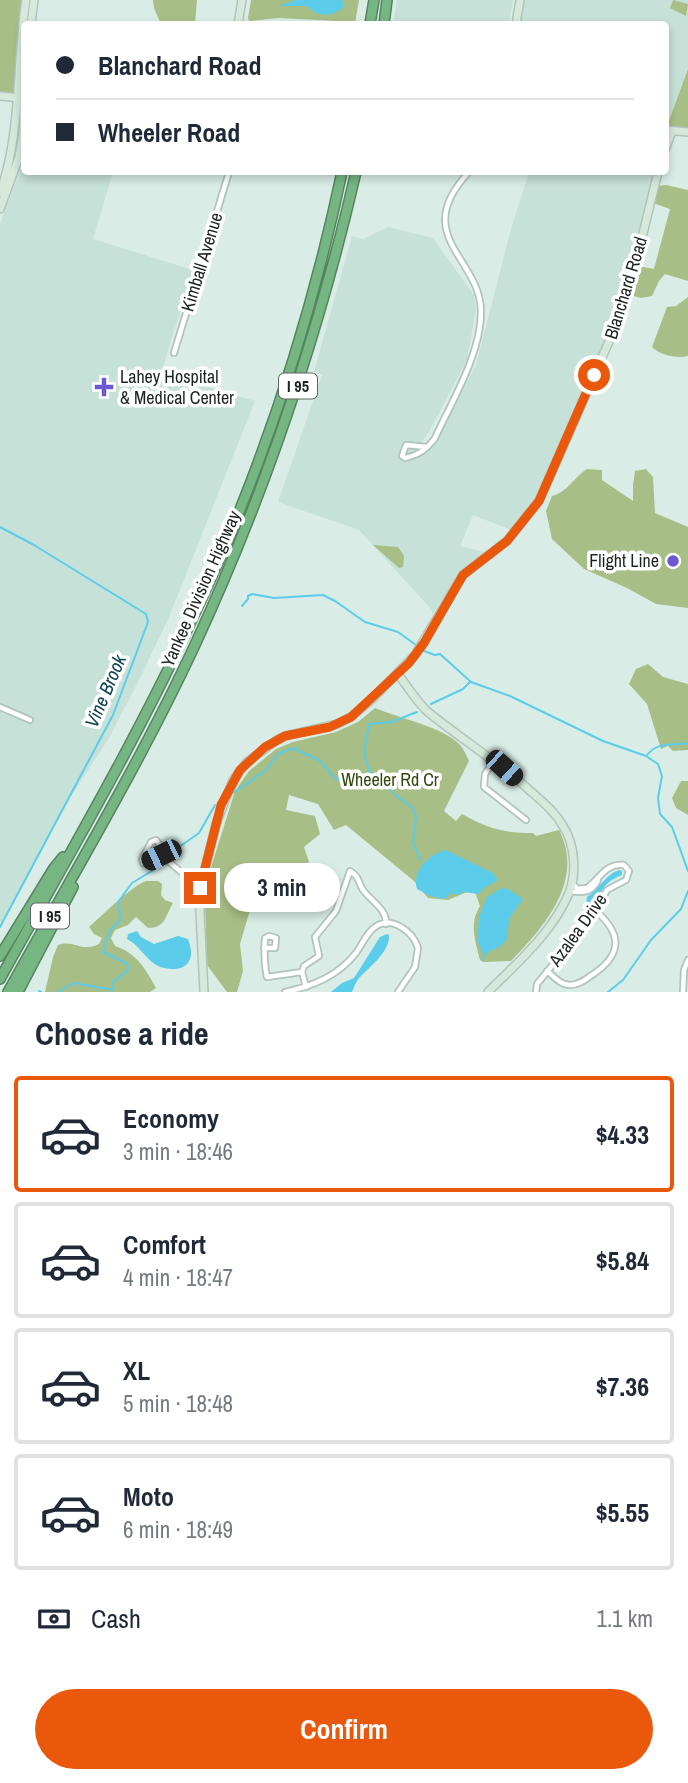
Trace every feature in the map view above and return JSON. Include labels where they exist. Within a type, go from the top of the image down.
[{"type":"highway","points":[[369,21],[371,0]]},
{"type":"highway","points":[[384,21],[387,0]]},
{"type":"highway","name":"Yankee Division Highway","points":[[0,979],[153,698],[188,630],[224,547],[282,389],[312,293],[341,175]]},
{"type":"highway","name":"Yankee Division Highway","points":[[8,992],[177,681],[250,520],[303,370],[334,263],[355,175]]},
{"type":"highway","points":[[18,992],[82,870],[92,840]]},
{"type":"highway","points":[[0,958],[54,868],[74,845]]},
{"type":"highway","points":[[25,992],[55,922]]},
{"type":"main road","points":[[25,21],[26,0]]},
{"type":"main road","points":[[31,21],[34,0]]},
{"type":"main road","points":[[238,21],[242,0]]},
{"type":"main road","points":[[516,21],[520,0]]},
{"type":"main road","points":[[0,96],[21,97]]},
{"type":"main road","points":[[0,209],[21,106]]},
{"type":"main road","points":[[669,130],[688,132]]},
{"type":"main road","points":[[2,196],[21,147]]},
{"type":"main road","name":"Blanchard Road","points":[[204,992],[199,920],[200,888],[221,805],[233,780],[247,762],[265,747],[285,736],[330,727],[345,721],[398,674],[420,649],[463,575],[507,541],[542,495],[622,310],[657,175]]},
{"type":"main road","points":[[398,674],[428,712],[494,760],[536,796],[561,822],[572,846],[571,887],[558,912],[536,942],[488,992]]},
{"type":"street","name":"Kimball Avenue","points":[[174,353],[228,175]]},
{"type":"street","points":[[427,447],[406,445],[402,456],[415,456],[427,447],[435,438],[468,368],[480,324],[481,306],[477,292],[451,247],[446,219],[454,190],[466,175]]},
{"type":"street","points":[[0,707],[30,720]]},
{"type":"street","points":[[494,760],[485,774],[484,787],[526,820]]},
{"type":"street","points":[[161,855],[143,863],[142,859],[151,842],[156,840],[161,855],[200,888]]},
{"type":"street","name":"Azalea Drive","points":[[536,992],[536,985],[596,911],[608,888],[625,880],[629,872],[625,866],[618,864],[608,868],[589,891],[581,893],[571,887]]},
{"type":"street","points":[[306,987],[304,965],[319,957],[314,937],[336,911],[350,872],[358,877],[362,889],[384,914],[386,924]]},
{"type":"street","points":[[547,971],[560,982],[573,985],[588,978],[608,962],[614,950],[615,934],[609,923],[596,911]]},
{"type":"street","points":[[285,992],[306,987],[338,971],[355,954],[372,929],[386,924],[397,925],[408,931],[418,948],[415,967],[398,992]]},
{"type":"street","points":[[264,948],[263,959],[267,977],[303,972]]},
{"type":"street","points":[[683,992],[684,970],[688,960]]},
{"type":"shaded area","points":[[397,0],[513,0],[510,21],[394,21]]},
{"type":"shaded area","points":[[524,0],[688,0],[688,69],[669,121],[669,21],[520,21]]},
{"type":"shaded area","name":"Lahey Hospital & Medical Center","points":[[21,168],[21,175],[112,175],[93,239],[193,270],[161,373],[255,401],[169,617],[140,678],[109,738],[70,798],[0,924],[0,224]]},
{"type":"shaded area","points":[[528,175],[654,175],[618,310],[537,495],[511,530],[473,515],[460,546],[488,553],[463,569],[432,615],[432,610],[359,530],[278,502],[322,375],[314,372],[352,236],[363,239],[388,227],[433,238],[474,295],[476,310],[467,360],[430,430],[415,452],[405,454],[403,459],[426,453],[439,436],[476,365],[511,229]]},
{"type":"green space","points":[[0,0],[21,0],[16,89],[12,93],[0,93]]},
{"type":"green space","points":[[153,0],[197,0],[195,21],[160,21]]},
{"type":"green space","points":[[251,0],[359,0],[356,21],[279,18],[249,21]]},
{"type":"green space","points":[[673,0],[688,4],[686,16],[670,8]]},
{"type":"green space","points":[[688,69],[688,128],[669,126]]},
{"type":"green space","points":[[666,185],[688,190],[688,281],[665,274],[652,296],[641,298],[630,295],[638,266],[654,269],[670,209],[653,203],[657,186]]},
{"type":"green space","points":[[688,297],[688,356],[674,357],[659,352],[652,347],[667,307],[676,306]]},
{"type":"green space","points":[[587,469],[602,470],[602,480],[633,501],[635,471],[646,469],[653,477],[655,513],[688,527],[688,608],[656,604],[584,569],[552,539],[546,511],[552,496],[563,491]]},
{"type":"green space","points":[[373,545],[398,547],[404,556],[403,567],[399,568]]},
{"type":"green space","points":[[648,664],[663,677],[688,684],[688,750],[673,751],[668,746],[661,749],[647,704],[629,684],[636,669]]},
{"type":"green space","name":"Wheeler Rd Cr","points":[[375,708],[433,728],[454,739],[461,746],[469,761],[444,811],[456,821],[462,814],[496,829],[533,833],[536,836],[559,830],[566,849],[567,867],[558,901],[536,933],[511,961],[483,962],[480,960],[474,932],[480,906],[474,889],[448,900],[428,898],[414,881],[346,825],[334,830],[318,804],[289,795],[286,810],[315,816],[320,834],[304,847],[309,862],[250,910],[240,944],[243,971],[237,992],[227,992],[207,965],[205,902],[208,877],[235,791],[249,771],[276,749],[293,742],[336,732],[358,722]]},
{"type":"green space","points":[[681,781],[688,781],[688,815],[676,808],[672,798]]},
{"type":"green space","points":[[146,881],[158,881],[162,884],[161,895],[173,903],[162,924],[148,928],[136,917],[128,925],[115,930],[111,938],[115,946],[140,962],[156,988],[150,992],[45,992],[58,945],[87,947],[99,944],[102,938],[94,934],[89,927],[125,895]]},
{"type":"water","points":[[296,0],[342,0],[344,7],[325,15],[316,13],[307,6],[279,6]]},
{"type":"water","points":[[446,850],[493,873],[498,880],[479,894],[451,893],[445,899],[430,896],[417,889],[417,876],[423,864]]},
{"type":"water","points":[[619,870],[622,875],[609,882],[589,906],[586,905],[587,897]]},
{"type":"water","points":[[502,888],[523,899],[509,919],[507,939],[501,946],[488,952],[482,961],[483,954],[477,939],[479,917],[487,897]]},
{"type":"water","points":[[137,931],[141,937],[154,944],[178,936],[188,939],[191,952],[189,962],[177,969],[157,965],[127,939],[128,934]]},
{"type":"water","points":[[387,934],[388,941],[383,952],[359,978],[352,992],[331,992],[354,978],[380,937]]},
{"type":"waterway","name":"Vine Brook","points":[[0,527],[146,614],[148,622],[113,715],[0,927]]},
{"type":"waterway","points":[[242,606],[252,594],[274,598],[323,595],[365,622],[398,632],[416,645]]},
{"type":"waterway","points":[[424,651],[440,654],[471,682],[510,696],[603,741],[646,756],[658,764],[662,776],[658,798],[660,814],[672,827],[688,871]]},
{"type":"waterway","points":[[431,704],[463,689],[470,682]]},
{"type":"waterway","points":[[369,771],[364,752],[369,724],[391,722],[417,712]]},
{"type":"waterway","points":[[647,755],[661,746],[688,743]]},
{"type":"waterway","points":[[230,795],[266,770],[278,754],[293,748],[320,761],[335,778],[357,785],[369,772]]},
{"type":"waterway","points":[[370,773],[381,776],[394,794],[412,807],[416,817],[413,842],[420,860]]},
{"type":"waterway","points":[[170,856],[199,833],[215,805]]},
{"type":"waterway","points":[[58,992],[73,983],[113,990],[113,982],[129,967],[103,952],[110,930],[121,920],[118,902],[132,883],[165,863]]},
{"type":"waterway","points":[[608,992],[623,980],[651,940],[681,909],[688,891]]},
{"type":"place","name":"Lahey Hospital & Medical Center","points":[[104,387]]},
{"type":"place","name":"Flight Line","points":[[673,561]]},
{"type":"route","points":[[200,888],[221,805],[240,770],[265,747],[285,736],[330,727],[351,717],[409,663],[424,643],[463,575],[507,541],[539,501],[594,375]]}]
